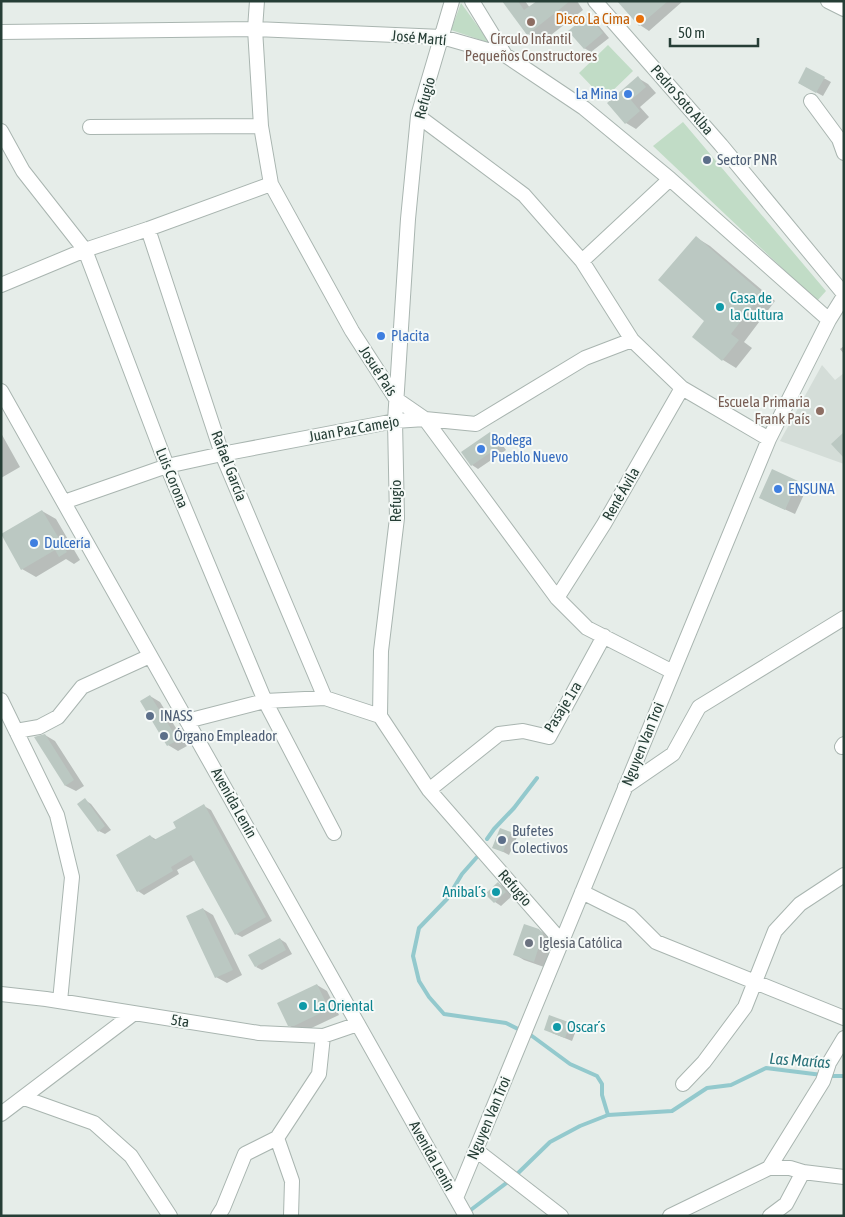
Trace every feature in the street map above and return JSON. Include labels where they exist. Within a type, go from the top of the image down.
[{"type":"street","name":"Josué País","points":[[257,1],[255,29],[261,126],[271,184],[352,331],[396,400],[425,419],[557,598],[587,628],[673,672]]},
{"type":"street","name":"Refugio","points":[[452,1],[418,116],[408,219],[394,421],[398,518],[381,651],[380,716],[429,790],[562,942]]},
{"type":"street","points":[[472,1],[505,55]]},
{"type":"street","name":"Pedro Soto Alba","points":[[595,1],[721,145],[844,295]]},
{"type":"street","points":[[828,1],[844,9]]},
{"type":"street","name":"José Martí","points":[[1,32],[255,29],[442,37],[505,55],[584,108],[670,179],[829,320]]},
{"type":"street","points":[[811,101],[839,139],[844,153]]},
{"type":"street","points":[[418,116],[524,195],[582,261],[632,340],[682,388],[769,439]]},
{"type":"street","points":[[90,127],[261,126]]},
{"type":"street","name":"Luis Corona","points":[[1,131],[23,171],[85,250],[167,466],[265,701],[334,833]]},
{"type":"street","points":[[582,261],[670,179]]},
{"type":"street","points":[[1,285],[85,250],[271,184]]},
{"type":"street","name":"Rafael García","points":[[148,229],[222,454],[325,698]]},
{"type":"street","name":"Nguyen Van Troi","points":[[456,1198],[769,439],[829,320],[844,295]]},
{"type":"street","name":"Juan Paz Camejo","points":[[64,502],[167,466],[394,421],[425,419],[476,424],[586,358],[632,340]]},
{"type":"street","name":"René Ávila","points":[[557,598],[604,524],[682,388]]},
{"type":"street","name":"Avenida Lenín","points":[[1,391],[466,1216]]},
{"type":"street","points":[[625,787],[673,754],[699,708],[844,618]]},
{"type":"street","name":"Pasaje 1ra","points":[[429,790],[499,734],[523,731],[549,737],[604,636]]},
{"type":"street","points":[[16,731],[40,727],[58,717],[82,687],[150,656]]},
{"type":"street","points":[[187,721],[265,701],[325,698],[380,716]]},
{"type":"street","points":[[1,700],[57,814],[72,877],[60,1001]]},
{"type":"street","points":[[683,1084],[704,1062],[745,1007],[776,931],[800,904],[844,875]]},
{"type":"street","points":[[582,892],[630,916],[656,942],[844,1018]]},
{"type":"street","name":"5ta","points":[[1,994],[60,1001],[259,1033],[323,1036],[358,1024]]},
{"type":"street","points":[[1,1114],[133,1014]]},
{"type":"street","points":[[218,1216],[246,1154],[277,1138],[319,1074],[323,1036]]},
{"type":"street","points":[[769,1168],[823,1081],[829,1063],[844,1038]]},
{"type":"street","points":[[24,1098],[94,1123],[131,1156],[170,1216]]},
{"type":"street","points":[[277,1138],[292,1181],[291,1216]]},
{"type":"street","points":[[476,1150],[561,1216]]},
{"type":"street","points":[[670,1216],[769,1168],[790,1168],[803,1172],[844,1177]]},
{"type":"street","points":[[770,1216],[786,1204],[803,1172]]},
{"type":"shaded area","name":"Escuela Primaria Frank País","points":[[822,365],[835,380],[844,373],[844,464],[780,441]]},
{"type":"green space","points":[[461,3],[490,43],[451,30]]},
{"type":"green space","points":[[608,45],[633,71],[604,99],[579,73]]},
{"type":"green space","points":[[683,122],[826,291],[817,301],[653,146]]},
{"type":"building","name":"Círculo Infantil Pequeños Constructores","points":[[502,1],[518,1],[524,10],[537,1],[570,1],[527,35]]},
{"type":"building","name":"Disco La Cima","points":[[617,1],[668,1],[639,26]]},
{"type":"building","points":[[588,15],[603,33],[584,49],[568,31]]},
{"type":"building","points":[[806,67],[825,77],[816,93],[798,83]]},
{"type":"building","name":"La Mina","points":[[638,76],[646,87],[631,100],[640,111],[625,124],[607,103]]},
{"type":"building","name":"Casa de la Cultura","points":[[696,236],[762,293],[731,334],[739,340],[722,361],[692,337],[704,321],[658,280]]},
{"type":"building","name":"Bodega Pueblo Nuevo","points":[[490,432],[500,446],[471,466],[461,452]]},
{"type":"building","points":[[844,432],[844,458],[831,444]]},
{"type":"building","name":"ENSUNA","points":[[772,469],[798,481],[785,510],[759,498]]},
{"type":"building","name":"Dulcería","points":[[42,510],[67,552],[59,557],[55,550],[21,570],[1,534]]},
{"type":"building","points":[[150,695],[178,740],[167,746],[140,701]]},
{"type":"building","points":[[45,734],[74,780],[65,786],[34,737]]},
{"type":"building","points":[[85,798],[105,826],[98,832],[77,804]]},
{"type":"building","points":[[204,804],[266,917],[235,935],[191,855],[171,867],[173,871],[137,892],[116,855],[150,835],[154,840],[176,828],[173,822]]},
{"type":"building","name":"Bufetes Colectivos","points":[[500,828],[511,832],[503,852],[492,848]]},
{"type":"building","name":"Anibal´s","points":[[498,882],[506,892],[494,903],[485,894]]},
{"type":"building","points":[[203,908],[233,970],[215,978],[186,916]]},
{"type":"building","name":"Iglesia Católica","points":[[524,924],[539,929],[543,934],[534,962],[513,955]]},
{"type":"building","points":[[280,938],[286,950],[255,967],[248,955]]},
{"type":"building","name":"La Oriental","points":[[317,984],[329,1009],[294,1026],[288,1026],[277,1003]]},
{"type":"building","name":"Oscar´s","points":[[549,1015],[571,1023],[565,1038],[544,1030]]},
{"type":"waterway","points":[[487,839],[537,778]]},
{"type":"waterway","points":[[477,857],[462,874],[447,899],[419,928],[413,956],[419,981],[429,997],[444,1014],[506,1023],[532,1036],[570,1064],[597,1076],[602,1084],[602,1095],[608,1115],[672,1111],[707,1088],[731,1085],[766,1068],[822,1075]]},
{"type":"waterway","name":"Las Marías","points":[[829,1076],[844,1076]]},
{"type":"waterway","points":[[472,1209],[513,1178],[550,1142],[580,1126],[608,1115]]},
{"type":"place","name":"Disco La Cima","points":[[640,19]]},
{"type":"place","name":"Círculo Infantil Pequeños Constructores","points":[[531,22]]},
{"type":"place","name":"La Mina","points":[[628,94]]},
{"type":"place","name":"Sector PNR","points":[[707,160]]},
{"type":"place","name":"Casa de la Cultura","points":[[720,307]]},
{"type":"place","name":"Placita","points":[[381,336]]},
{"type":"place","name":"Escuela Primaria Frank País","points":[[820,411]]},
{"type":"place","name":"Bodega Pueblo Nuevo","points":[[481,449]]},
{"type":"place","name":"ENSUNA","points":[[778,489]]},
{"type":"place","name":"Dulcería","points":[[34,543]]},
{"type":"place","name":"INASS","points":[[150,716]]},
{"type":"place","name":"Órgano Empleador","points":[[164,736]]},
{"type":"place","name":"Bufetes Colectivos","points":[[502,840]]},
{"type":"place","name":"Anibal´s","points":[[496,892]]},
{"type":"place","name":"Iglesia Católica","points":[[529,943]]},
{"type":"place","name":"La Oriental","points":[[303,1006]]},
{"type":"place","name":"Oscar´s","points":[[557,1027]]}]
